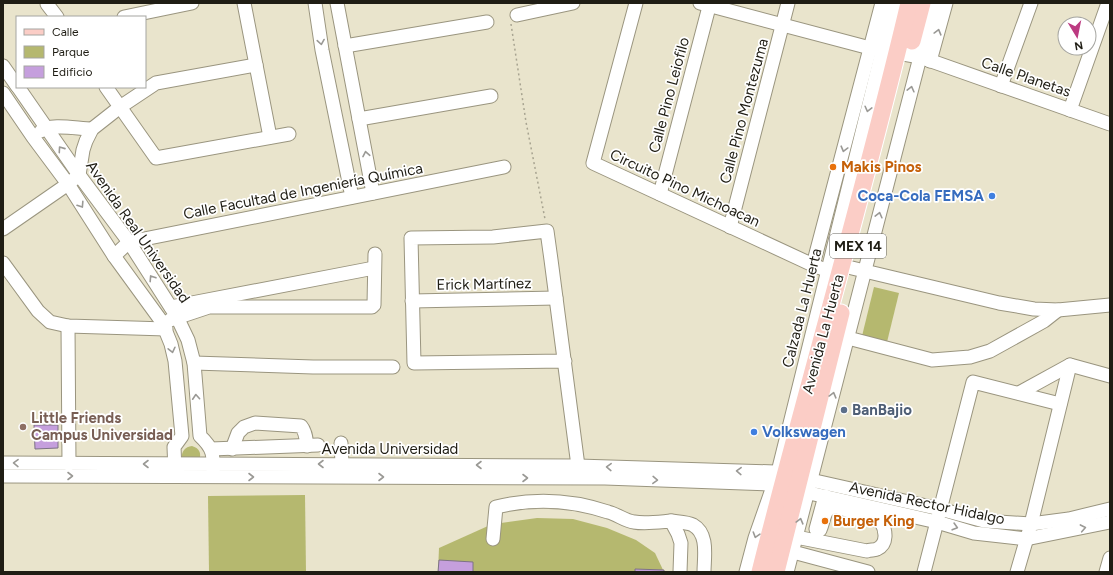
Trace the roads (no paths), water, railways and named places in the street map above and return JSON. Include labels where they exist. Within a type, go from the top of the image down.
[{"type":"main road","name":"Avenida La Huerta","points":[[776,572],[792,482],[901,54],[909,3]]},
{"type":"main road","name":"Avenida La Huerta","points":[[901,54],[922,3]]},
{"type":"main road","name":"Avenida La Huerta","points":[[760,572],[792,482]]},
{"type":"street","points":[[129,16],[192,3]]},
{"type":"street","points":[[244,3],[270,137]]},
{"type":"street","points":[[315,3],[322,50],[352,197]]},
{"type":"street","points":[[337,3],[373,193]]},
{"type":"street","points":[[518,15],[573,3]]},
{"type":"street","name":"Circuito Pino Michoacan","points":[[636,3],[593,163],[813,265],[1034,309],[1058,310],[1110,305]]},
{"type":"street","name":"Calle Pino Montezuma","points":[[730,226],[788,3]]},
{"type":"street","name":"Calzada La Huerta","points":[[882,3],[901,54]]},
{"type":"street","name":"Calzada La Huerta","points":[[746,572],[755,538],[792,482],[848,338],[846,271],[901,54],[894,3]]},
{"type":"street","name":"Calzada La Huerta","points":[[813,265],[901,54],[934,3]]},
{"type":"street","points":[[901,54],[946,3]]},
{"type":"street","points":[[1001,86],[1031,3]]},
{"type":"street","points":[[1070,110],[1108,3]]},
{"type":"street","points":[[47,4],[56,16]]},
{"type":"street","name":"Calle Pino Leiofilo","points":[[660,194],[706,4]]},
{"type":"street","name":"Calle Planetas","points":[[706,4],[782,25],[901,54],[1001,86],[1110,124]]},
{"type":"street","points":[[345,46],[486,22]]},
{"type":"street","points":[[3,229],[79,175],[83,150],[92,130],[120,107],[156,83],[256,65]]},
{"type":"street","name":"Avenida Real Universidad","points":[[3,66],[16,86]]},
{"type":"street","name":"Avenida Real Universidad","points":[[18,88],[79,175],[129,242],[174,312],[188,340],[194,363],[200,436],[208,443],[211,449],[213,471]]},
{"type":"street","points":[[107,88],[156,158],[289,134]]},
{"type":"street","name":"Avenida Real Universidad","points":[[3,93],[32,136],[68,184],[114,256],[164,326],[171,344],[175,361],[182,436],[174,447],[175,470]]},
{"type":"street","points":[[359,118],[491,96]]},
{"type":"street","points":[[32,136],[45,127],[54,126],[92,130]]},
{"type":"street","name":"Calle Facultad de Ingenierίa Quίmica","points":[[129,242],[504,167]]},
{"type":"street","points":[[565,361],[414,363],[411,238],[493,237],[547,231],[565,361],[578,466]]},
{"type":"street","points":[[114,256],[129,242]]},
{"type":"street","points":[[209,303],[369,308],[374,305],[375,254]]},
{"type":"street","points":[[3,263],[38,311],[50,322],[68,326],[164,326],[174,312],[209,303],[374,268]]},
{"type":"street","name":"Erick Martínez","points":[[412,301],[557,302]]},
{"type":"street","points":[[848,338],[932,360],[970,357],[990,351],[1044,321],[1058,310]]},
{"type":"street","points":[[68,326],[68,464]]},
{"type":"street","points":[[194,363],[313,367],[393,367]]},
{"type":"street","points":[[1017,572],[1031,524],[1070,365]]},
{"type":"street","points":[[1019,393],[1070,365],[1110,376]]},
{"type":"street","points":[[924,572],[973,382],[1060,404]]},
{"type":"street","points":[[211,449],[232,449],[312,446],[301,426],[255,423],[244,427],[238,433],[232,449]]},
{"type":"street","points":[[341,443],[342,464]]},
{"type":"street","points":[[271,447],[271,464]]},
{"type":"street","name":"Avenida Universidad","points":[[3,463],[68,464],[213,471],[792,482]]},
{"type":"street","name":"Avenida Universidad","points":[[213,471],[271,464],[578,466],[792,482]]},
{"type":"street","name":"Avenida Universidad","points":[[3,476],[175,470]]},
{"type":"street","name":"Calzada La Huerta","points":[[787,572],[796,537],[792,482]]},
{"type":"street","name":"Avenida Rector Hidalgo","points":[[792,482],[825,496],[940,509],[984,521],[1031,524],[1069,519],[1110,509]]},
{"type":"street","name":"Avenida Rector Hidalgo","points":[[792,482],[871,500],[974,533],[1026,539],[1110,522]]},
{"type":"street","points":[[796,537],[867,551],[878,549],[884,542],[886,536],[882,522],[838,507],[827,509],[820,530],[817,531],[815,528],[825,496]]},
{"type":"street","points":[[494,539],[496,507],[508,504],[545,501],[573,503],[608,512],[633,522],[671,521],[692,524],[701,533],[705,545],[704,572]]},
{"type":"street","points":[[671,521],[681,543],[680,572]]},
{"type":"street","points":[[793,552],[868,572]]},
{"type":"street","points":[[1106,572],[1110,558]]},
{"type":"place","name":"Makis Pinos","points":[[833,167]]},
{"type":"place","name":"Coca-Cola FEMSA","points":[[992,196]]},
{"type":"place","name":"BanBajio","points":[[844,410]]},
{"type":"place","name":"Little Friends Campus Universidad","points":[[23,427]]},
{"type":"place","name":"Volkswagen","points":[[754,432]]},
{"type":"place","name":"Burger King","points":[[825,521]]}]
